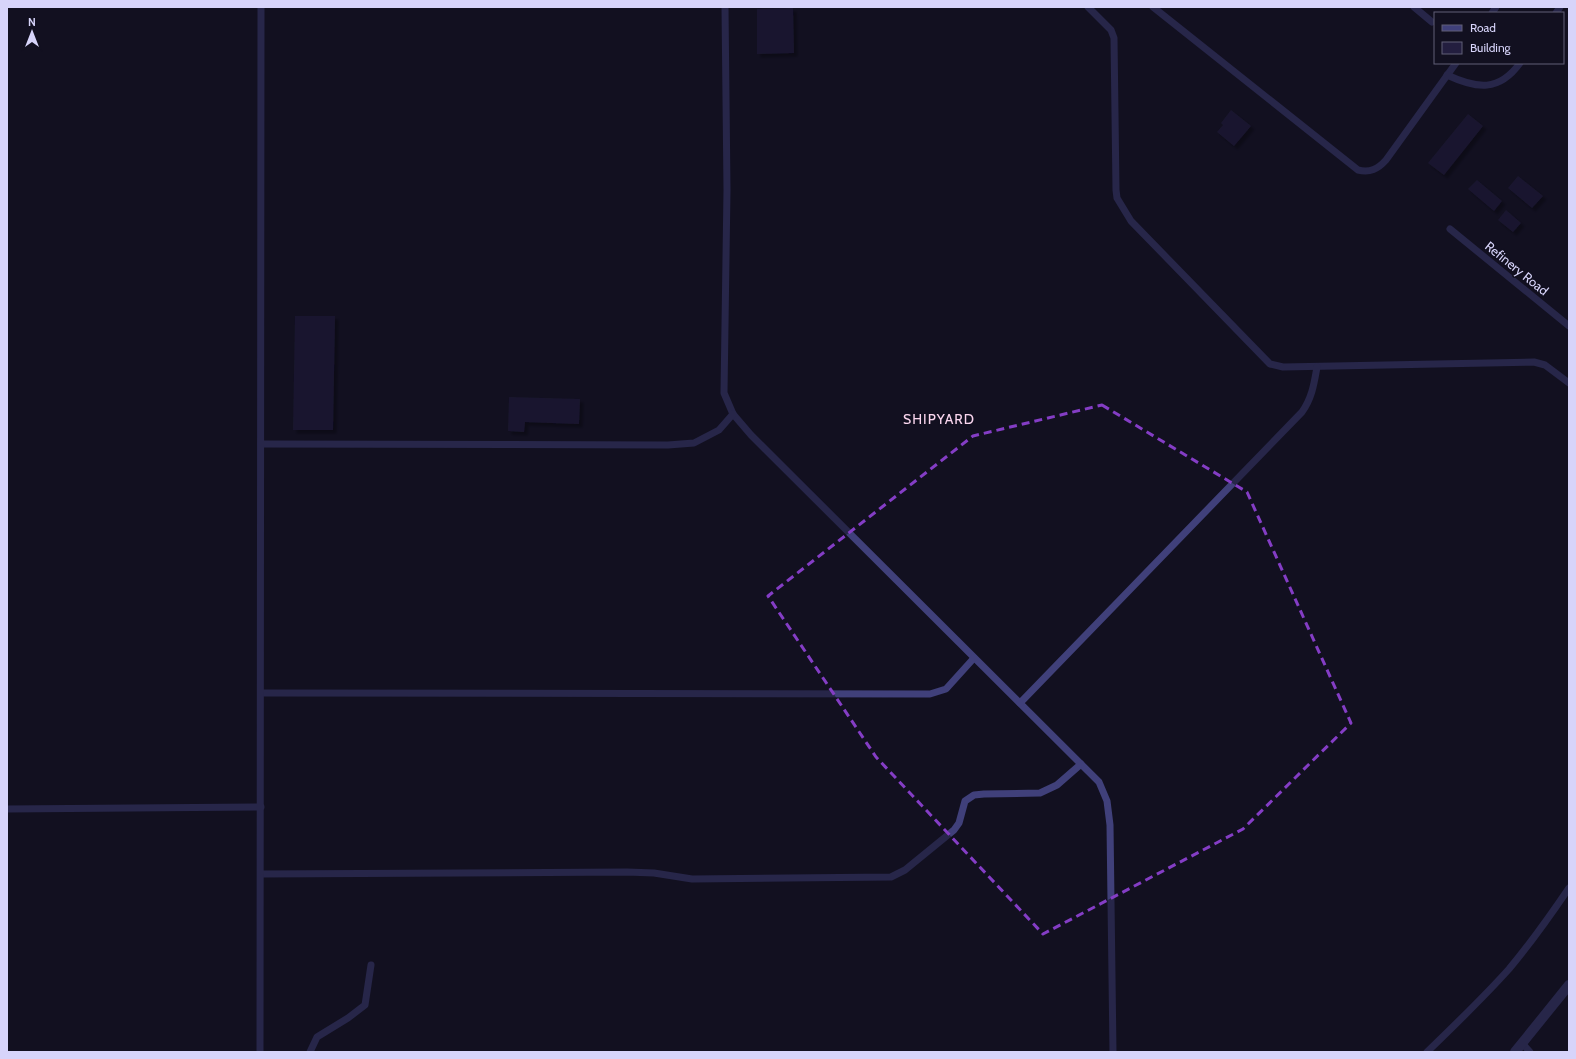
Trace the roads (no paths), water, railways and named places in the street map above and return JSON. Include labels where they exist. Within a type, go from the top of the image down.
[{"type":"street","points":[[1515,1052],[1569,985]]},
{"type":"lane","points":[[260,1052],[261,7]]},
{"type":"lane","points":[[725,7],[727,190],[724,394],[733,414],[751,435],[1099,782],[1107,801],[1110,825],[1112,1052]]},
{"type":"lane","points":[[1088,7],[1111,30],[1114,38],[1116,190],[1117,198],[1122,208],[1136,226],[1270,364],[1283,367],[1317,367],[1534,362],[1545,365],[1569,383]]},
{"type":"lane","points":[[1153,7],[1358,170],[1367,173],[1380,167],[1386,160],[1455,64]]},
{"type":"lane","points":[[1414,7],[1432,22]]},
{"type":"lane","points":[[1447,75],[1466,83],[1481,86],[1494,84],[1504,80],[1519,64]]},
{"type":"lane","name":"Refinery Road","points":[[1450,229],[1569,326]]},
{"type":"lane","points":[[1020,703],[1302,412],[1309,402],[1313,391],[1317,367]]},
{"type":"lane","points":[[261,444],[668,445],[694,443],[719,430],[733,414]]},
{"type":"lane","points":[[261,693],[930,694],[946,688],[974,658]]},
{"type":"lane","points":[[261,874],[627,872],[654,873],[692,879],[891,877],[905,870],[954,830],[959,823],[965,801],[974,795],[1040,793],[1057,785],[1081,764]]},
{"type":"lane","points":[[7,809],[261,808]]},
{"type":"lane","points":[[1427,1052],[1463,1018],[1509,969],[1551,915],[1569,888]]},
{"type":"lane","points":[[310,1052],[318,1037],[365,1005],[371,965]]},
{"type":"lane","points":[[1522,1043],[1530,1052]]},
{"type":"district","name":"SHIPYARD","points":[[939,419]]}]
